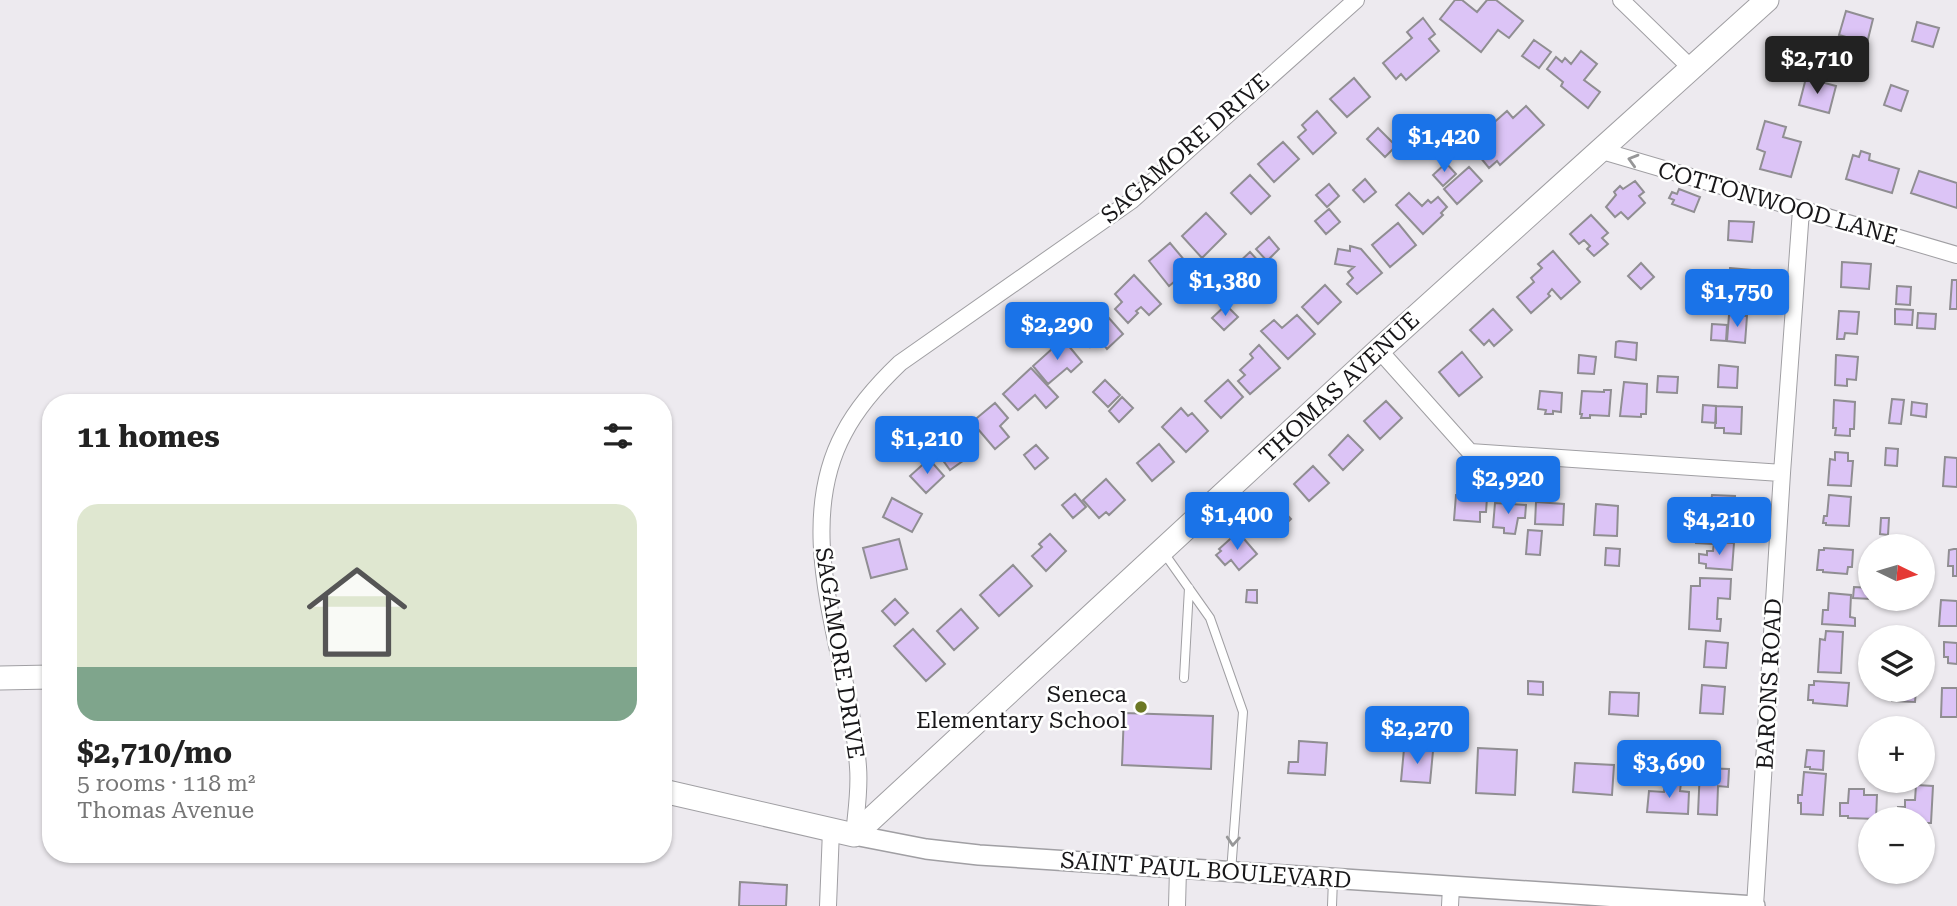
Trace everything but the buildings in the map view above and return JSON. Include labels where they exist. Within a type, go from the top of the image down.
[{"type":"main road","name":"THOMAS AVENUE","points":[[854,835],[1379,350],[1767,0]]},
{"type":"main road","points":[[0,678],[42,677]]},
{"type":"main road","name":"SAINT PAUL BOULEVARD","points":[[672,793],[854,835]]},
{"type":"street","name":"SAGAMORE DRIVE","points":[[854,835],[858,795],[856,742],[822,558],[824,495],[830,467],[843,434],[860,406],[900,363],[1131,201],[1356,0]]},
{"type":"street","points":[[1621,0],[1691,68]]},
{"type":"street","name":"COTTONWOOD LANE","points":[[1599,150],[1957,255]]},
{"type":"street","name":"BARONS ROAD","points":[[1755,906],[1801,210]]},
{"type":"street","points":[[1379,350],[1470,453],[1782,474]]},
{"type":"street","points":[[828,906],[831,830]]},
{"type":"street","name":"SAINT PAUL BOULEVARD","points":[[854,835],[926,849],[979,855],[1333,879],[1451,896],[1755,906]]},
{"type":"street","points":[[1177,906],[1178,869]]},
{"type":"lane","points":[[1162,551],[1210,618],[1243,712],[1231,873]]},
{"type":"lane","points":[[1184,678],[1189,588]]},
{"type":"lane","points":[[1332,906],[1333,879]]},
{"type":"place","name":"Seneca Elementary School","points":[[1141,707]]}]
